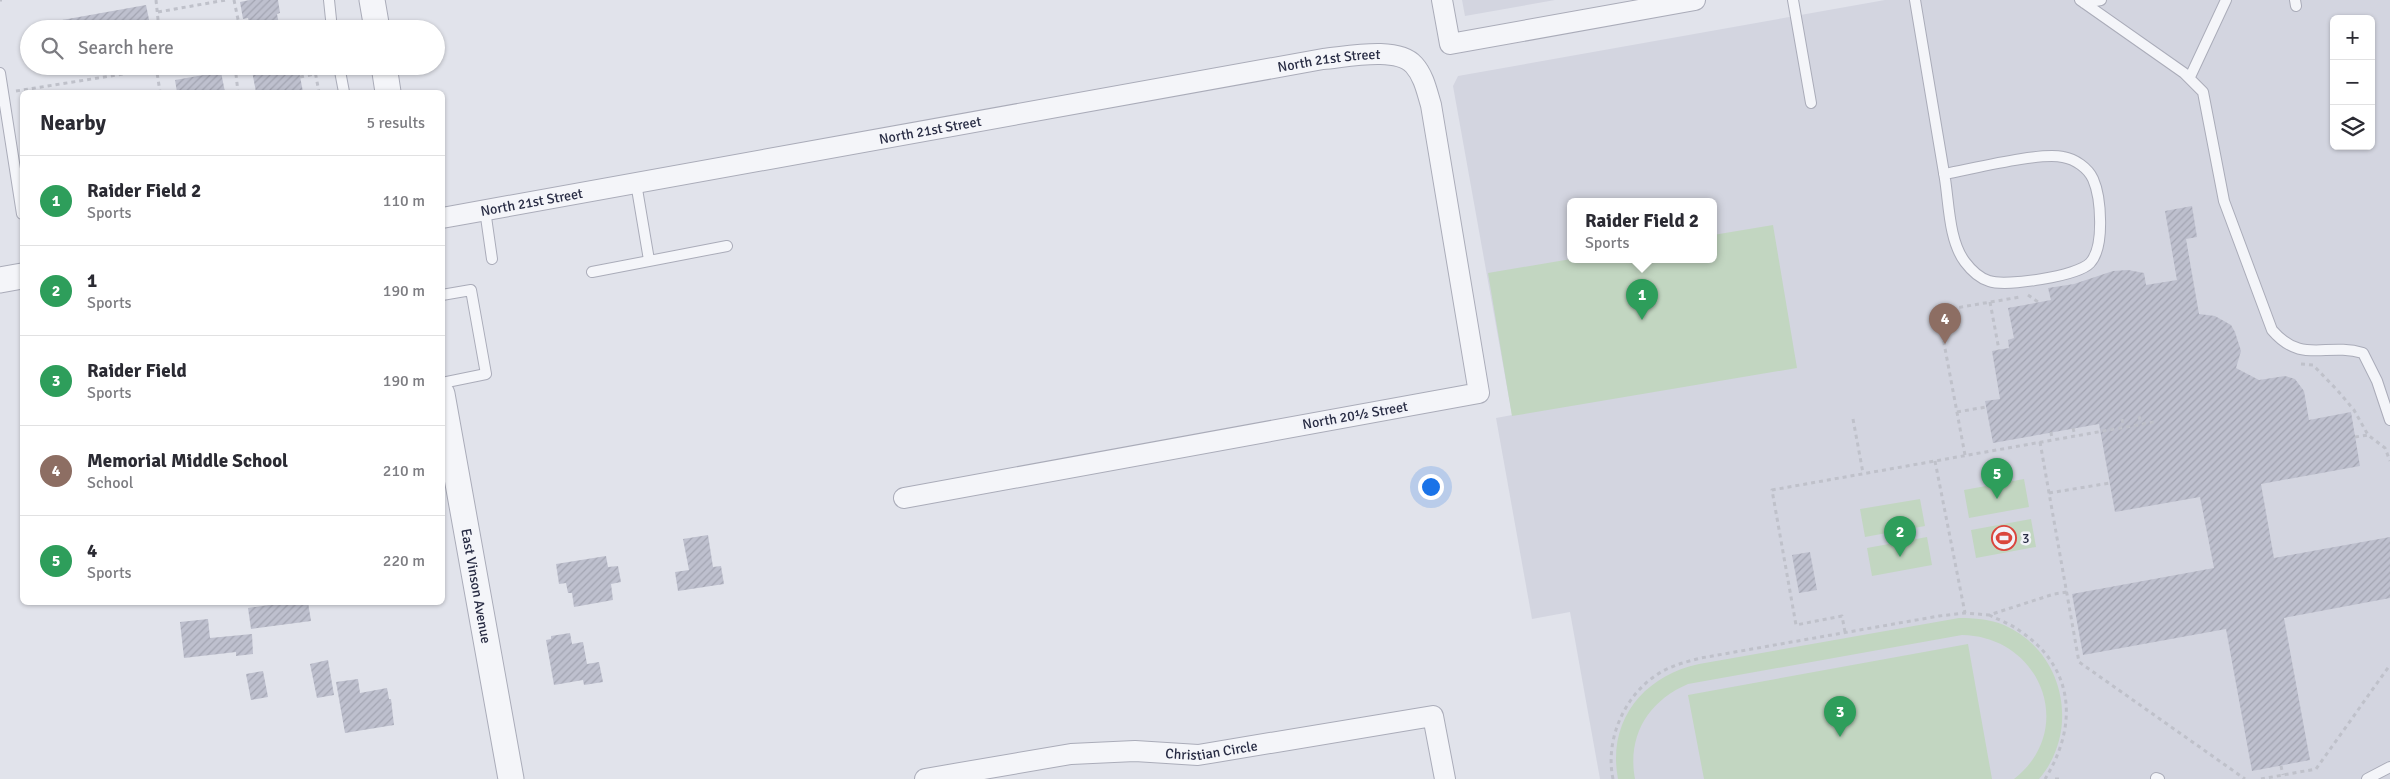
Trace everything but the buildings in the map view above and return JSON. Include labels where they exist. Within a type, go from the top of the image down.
[{"type":"street","points":[[372,0],[375,20]]},
{"type":"street","points":[[1442,0],[1450,44],[1695,0]]},
{"type":"street","name":"North 21st Street","points":[[445,217],[1323,59],[1375,54],[1406,58],[1416,66]]},
{"type":"street","name":"North 20½ Street","points":[[904,498],[1478,393],[1431,106],[1422,77],[1416,66]]},
{"type":"street","points":[[385,75],[388,90]]},
{"type":"street","points":[[0,280],[20,276]]},
{"type":"street","name":"East Vinson Avenue","points":[[445,411],[511,779]]},
{"type":"street","name":"Christian Circle","points":[[925,779],[979,774],[1071,754],[1135,751],[1198,755],[1434,716],[1445,779]]},
{"type":"lane","points":[[329,0],[331,20]]},
{"type":"lane","points":[[1793,0],[1811,103]]},
{"type":"lane","points":[[1915,0],[1944,174],[1958,250],[1965,262],[1975,273],[1989,281],[2006,284],[2076,272],[2090,263],[2096,253],[2100,238],[2100,220],[2093,179],[2083,166],[2064,157],[2043,156],[1944,174]]},
{"type":"lane","points":[[2082,2],[2101,0]]},
{"type":"lane","points":[[2190,77],[2226,0]]},
{"type":"lane","points":[[2082,2],[2190,77],[2203,92],[2224,201],[2272,330],[2283,343],[2298,349],[2349,349],[2363,353],[2377,381],[2390,420]]},
{"type":"lane","points":[[0,73],[20,201]]},
{"type":"lane","points":[[341,75],[344,90]]},
{"type":"lane","points":[[636,183],[649,260]]},
{"type":"lane","points":[[484,210],[492,259]]},
{"type":"lane","points":[[592,272],[728,246]]},
{"type":"lane","points":[[445,294],[471,290],[486,374],[445,381]]},
{"type":"lane","points":[[2367,779],[2390,767]]},
{"type":"path","points":[[156,0],[159,20]]},
{"type":"path","points":[[158,12],[226,0]]},
{"type":"path","points":[[234,0],[238,20]]},
{"type":"path","points":[[22,90],[117,75]]},
{"type":"path","points":[[157,75],[160,90]]},
{"type":"path","points":[[236,75],[238,90]]},
{"type":"path","points":[[300,77],[310,75]]},
{"type":"path","points":[[315,75],[319,90]]},
{"type":"path","points":[[3,93],[20,90]]},
{"type":"path","points":[[1965,455],[1938,311],[2030,295],[2038,302]]},
{"type":"path","points":[[1990,302],[1998,350]]},
{"type":"path","points":[[1957,412],[1986,407]]},
{"type":"path","points":[[2139,416],[2141,424]]},
{"type":"path","points":[[1853,419],[1863,473]]},
{"type":"path","points":[[2122,419],[2124,427]]},
{"type":"path","points":[[1845,632],[1842,616],[1796,625],[1772,490],[2154,422]]},
{"type":"path","points":[[2074,428],[2075,436]]},
{"type":"path","points":[[2051,432],[2052,440]]},
{"type":"path","points":[[2355,437],[2368,435]]},
{"type":"path","points":[[2040,442],[2079,662],[2245,779]]},
{"type":"path","points":[[1936,460],[1965,613]]},
{"type":"path","points":[[2049,493],[2110,483]]},
{"type":"path","points":[[1989,615],[2054,594],[2067,592]]},
{"type":"path","points":[[1613,779],[1611,756],[1619,721],[1640,688],[1670,667],[1693,660],[1845,632],[1965,613],[1989,615],[2012,626],[2034,642],[2056,669],[2063,685],[2067,710],[2066,733],[2061,751],[2045,779]]},
{"type":"path","points":[[2260,779],[2316,769],[2390,665]]},
{"type":"path","points":[[2281,766],[2283,775]]},
{"type":"shaded area","points":[[1462,0],[1555,0],[1465,16]]},
{"type":"shaded area","points":[[1885,0],[2390,0],[2390,779],[1600,779],[1570,612],[1532,619],[1496,418],[1512,415],[1453,86],[1458,76]]},
{"type":"green space","points":[[1773,225],[1797,368],[1512,416],[1488,273],[1567,260],[1567,263],[1717,263],[1717,234]]},
{"type":"green space","points":[[2024,479],[2029,507],[1969,518],[1964,490]]},
{"type":"green space","points":[[1920,499],[1925,526],[1865,537],[1860,509]]},
{"type":"green space","name":"3","points":[[2031,519],[2036,547],[1976,558],[1971,530]]},
{"type":"green space","points":[[1927,537],[1932,565],[1872,576],[1867,548]]},
{"type":"green space","points":[[1959,618],[1982,619],[2004,625],[2024,637],[2041,653],[2053,672],[2060,693],[2062,716],[2060,738],[2052,759],[2039,779],[2014,779],[2033,758],[2044,736],[2046,712],[2041,689],[2030,668],[2012,651],[1989,639],[1962,635],[1688,684],[1662,700],[1644,722],[1634,748],[1635,779],[1618,779],[1616,758],[1618,738],[1624,720],[1633,704],[1646,690],[1661,679],[1679,670],[1699,664]]},
{"type":"green space","points":[[1968,644],[1992,779],[1704,779],[1688,695]]},
{"type":"place","name":"Raider Field 2","points":[[1642,320]]},
{"type":"place","name":"Memorial Middle School","points":[[1945,344]]},
{"type":"place","name":"4","points":[[1997,499]]},
{"type":"place","name":"3","points":[[2004,538]]},
{"type":"place","name":"1","points":[[1900,557]]},
{"type":"place","name":"Raider Field","points":[[1840,737]]}]
